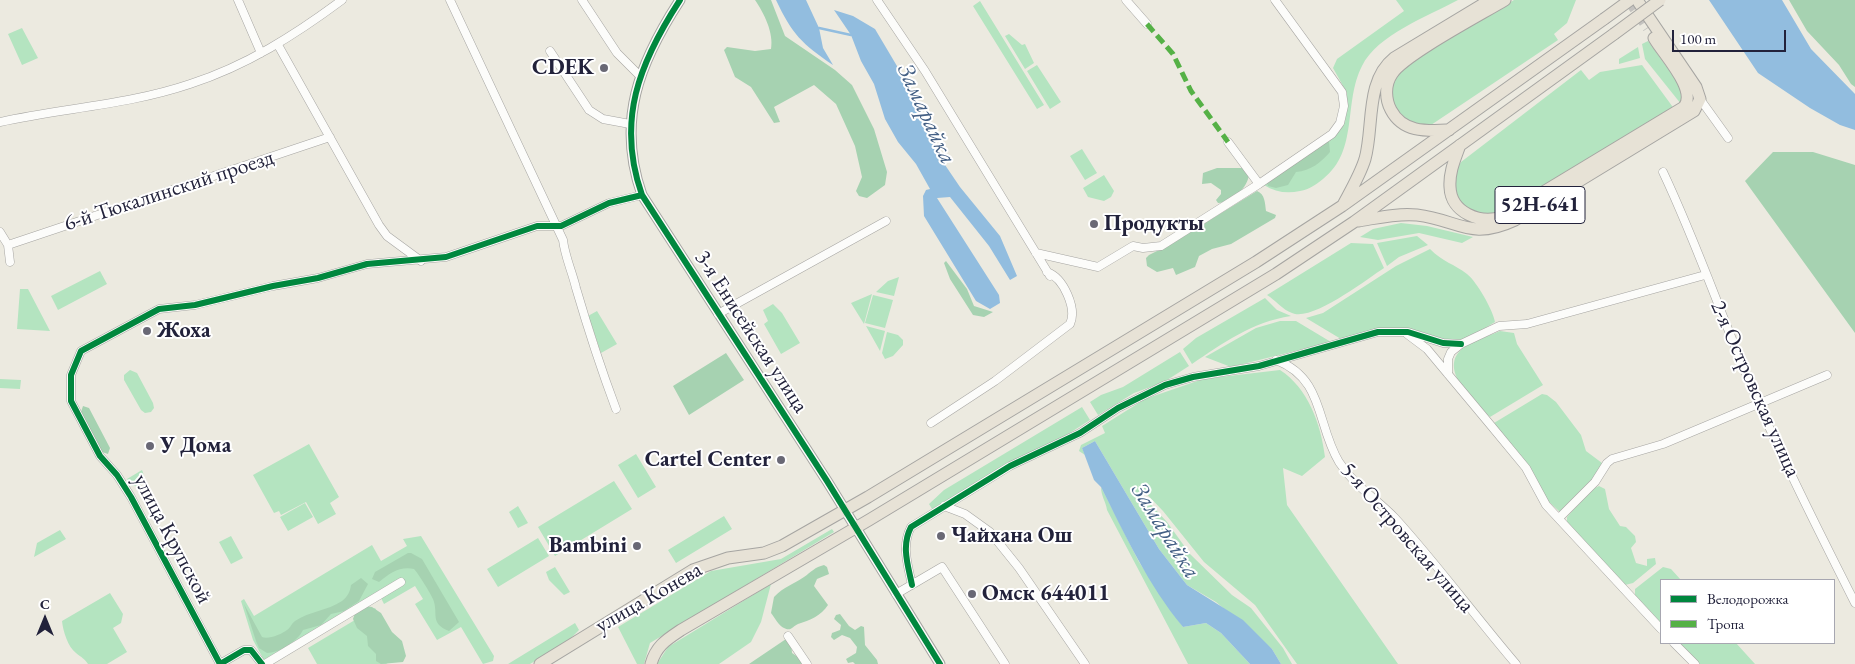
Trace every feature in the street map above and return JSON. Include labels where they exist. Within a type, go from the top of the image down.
[{"type":"main road","points":[[1342,206],[1365,160],[1376,87],[1383,68],[1394,58],[1490,0]]},
{"type":"main road","points":[[1449,130],[1428,131],[1411,128],[1401,123],[1388,105],[1387,89],[1391,75],[1409,59],[1505,0]]},
{"type":"main road","name":"улица Конева","points":[[540,664],[694,570],[728,558],[764,553],[782,546],[1256,262],[1342,206],[1630,0]]},
{"type":"main road","points":[[1637,0],[1696,87],[1700,99]]},
{"type":"main road","name":"улица Конева","points":[[651,664],[662,642],[681,630],[1276,274],[1354,222],[1660,0]]},
{"type":"main road","name":"52Н-641","points":[[1460,146],[1450,177],[1452,196],[1460,209],[1468,215],[1477,219],[1494,219],[1684,107],[1688,99],[1687,88],[1648,28]]},
{"type":"main road","name":"52Н-641","points":[[1354,222],[1398,215],[1418,215],[1470,229],[1493,229],[1515,220],[1694,111],[1700,99]]},
{"type":"street","points":[[238,0],[262,53]]},
{"type":"street","points":[[0,122],[154,94],[214,75],[278,45],[342,0]]},
{"type":"street","points":[[450,0],[563,240],[564,255],[571,269],[598,361],[616,409]]},
{"type":"street","points":[[582,0],[629,68],[640,76]]},
{"type":"street","name":"3-я Енисейская улица","points":[[680,0],[640,76],[630,124],[632,165],[642,195],[856,527],[940,664]]},
{"type":"street","points":[[877,0],[925,71],[1049,274],[1058,280],[1070,301],[1073,311],[1070,324],[995,381],[931,422]]},
{"type":"street","points":[[1126,0],[1146,24]]},
{"type":"street","points":[[1036,253],[1098,267],[1133,246],[1143,248],[1161,246],[1260,184],[1332,134],[1340,123],[1344,106],[1342,92],[1275,0]]},
{"type":"street","points":[[278,45],[379,225],[392,240],[421,261],[446,258],[537,226],[566,224],[609,203],[642,195]]},
{"type":"street","points":[[550,51],[589,110],[603,119],[630,124]]},
{"type":"street","points":[[1700,99],[1728,138]]},
{"type":"street","name":"6-й Тюкалинский проезд","points":[[8,244],[330,137]]},
{"type":"street","points":[[1228,142],[1260,184]]},
{"type":"street","name":"2-я Островская улица","points":[[1662,172],[1689,232],[1759,405],[1855,603]]},
{"type":"street","points":[[718,314],[886,221]]},
{"type":"street","points":[[0,232],[8,244],[10,262]]},
{"type":"street","name":"улица Крупской","points":[[220,664],[131,497],[117,475],[100,456],[71,402],[71,375],[81,350],[159,309],[195,306],[273,286],[326,276],[367,264],[421,261]]},
{"type":"street","points":[[1448,374],[1448,359],[1451,352],[1461,344],[1499,326],[1526,324],[1705,275]]},
{"type":"street","points":[[912,585],[905,551],[907,534],[911,527],[1010,466],[1080,433],[1142,394],[1194,377],[1259,366],[1378,332],[1420,335],[1443,343],[1461,344]]},
{"type":"street","points":[[1398,332],[1411,336],[1421,344],[1448,374],[1526,468],[1542,499],[1660,627]]},
{"type":"street","name":"5-я Островская улица","points":[[1276,360],[1292,366],[1311,389],[1322,412],[1336,456],[1347,474],[1359,488],[1395,518],[1516,664]]},
{"type":"street","points":[[1559,518],[1595,482],[1607,463],[1612,459],[1663,444],[1827,375]]},
{"type":"street","points":[[944,506],[965,514],[990,532],[1019,568],[1085,664]]},
{"type":"street","points":[[896,594],[942,567],[1005,664]]},
{"type":"street","points":[[220,664],[244,650],[251,650],[264,664],[401,582]]},
{"type":"street","points":[[788,636],[806,664]]},
{"type":"street","points":[[1675,644],[1695,664]]},
{"type":"green space","points":[[755,0],[771,0],[785,36],[835,70],[852,85],[874,129],[887,172],[885,185],[867,198],[859,196],[856,191],[862,177],[855,146],[836,104],[814,85],[774,107],[780,122],[774,123],[751,87],[735,77],[724,50],[727,47],[755,51],[771,49],[770,30]]},
{"type":"green space","points":[[1396,0],[1458,0],[1404,27],[1379,45],[1369,55],[1356,80],[1349,126],[1342,155],[1334,168],[1323,179],[1310,188],[1295,192],[1277,191],[1264,185],[1321,144],[1345,122],[1347,93],[1333,68],[1337,59],[1404,11]]},
{"type":"green space","points":[[1514,0],[1576,0],[1567,23],[1554,34],[1558,40],[1431,125],[1412,123],[1398,112],[1394,105],[1392,87],[1399,71],[1408,63]]},
{"type":"green space","points":[[1789,0],[1855,0],[1855,87],[1839,65],[1807,31]]},
{"type":"green space","points":[[980,1],[1044,105],[1037,109],[973,6]]},
{"type":"green space","points":[[22,28],[38,58],[22,65],[8,34]]},
{"type":"green space","points":[[1009,34],[1022,45],[1025,44],[1034,63],[1025,69],[1005,36]]},
{"type":"green space","points":[[1648,41],[1682,88],[1681,104],[1645,59],[1642,44]]},
{"type":"green space","points":[[1638,47],[1640,58],[1619,64],[1619,59]]},
{"type":"green space","points":[[1037,65],[1061,102],[1050,109],[1027,71]]},
{"type":"green space","points":[[1642,65],[1675,110],[1503,211],[1491,214],[1470,210],[1456,195],[1454,185],[1455,174],[1461,162],[1581,70],[1589,80],[1600,72]]},
{"type":"green space","points":[[1325,141],[1329,142],[1330,152],[1319,162],[1311,168],[1296,172],[1288,185],[1276,188],[1268,186],[1267,183]]},
{"type":"green space","points":[[1082,149],[1097,173],[1085,180],[1070,156]]},
{"type":"green space","points":[[1773,152],[1813,152],[1855,165],[1855,333],[1745,181]]},
{"type":"green space","points":[[1217,168],[1244,168],[1249,174],[1246,184],[1234,197],[1218,203],[1216,200],[1221,194],[1221,190],[1211,183],[1202,184],[1203,173]]},
{"type":"green space","points":[[1104,175],[1114,191],[1111,197],[1104,201],[1088,197],[1083,188]]},
{"type":"green space","points":[[1257,191],[1263,197],[1266,211],[1276,215],[1275,218],[1231,244],[1212,249],[1199,256],[1195,267],[1176,275],[1173,268],[1157,272],[1147,266],[1146,258],[1149,255],[1171,244]]},
{"type":"green space","points":[[1401,223],[1427,226],[1473,237],[1462,243],[1419,233],[1378,240],[1360,237],[1373,229]]},
{"type":"green space","points":[[1417,236],[1428,245],[1399,257],[1387,266],[1377,243]]},
{"type":"green space","points":[[1351,243],[1373,244],[1384,268],[1325,306],[1301,314],[1289,312],[1267,295]]},
{"type":"green space","points":[[1430,249],[1471,278],[1488,304],[1495,322],[1467,339],[1449,341],[1397,328],[1371,331],[1341,339],[1306,318],[1323,313],[1396,266]]},
{"type":"green space","points":[[946,261],[967,289],[974,306],[993,312],[984,317],[973,315],[950,279],[944,263]]},
{"type":"green space","points":[[100,271],[107,284],[58,310],[51,296]]},
{"type":"green space","points":[[899,277],[894,296],[876,292],[888,281]]},
{"type":"green space","points":[[20,289],[28,289],[50,331],[17,329]]},
{"type":"green space","points":[[872,294],[864,324],[851,303]]},
{"type":"green space","points":[[873,295],[893,300],[885,328],[865,323]]},
{"type":"green space","points":[[1265,298],[1277,310],[1291,316],[1263,323],[1238,334],[1192,364],[1183,349],[1196,338]]},
{"type":"green space","points":[[773,304],[782,313],[800,343],[781,354],[764,324],[768,321],[763,310]]},
{"type":"green space","points":[[597,311],[617,344],[601,353],[588,316]]},
{"type":"green space","points":[[1280,321],[1296,321],[1331,342],[1231,367],[1205,357],[1256,328]]},
{"type":"green space","points":[[866,326],[885,331],[880,351]]},
{"type":"green space","points":[[1500,331],[1514,333],[1517,344],[1543,385],[1490,417],[1460,383],[1455,373],[1454,363],[1458,354],[1467,345]]},
{"type":"green space","points":[[887,332],[898,335],[903,340],[903,345],[893,356],[885,359],[882,353]]},
{"type":"green space","points":[[1180,352],[1189,366],[1164,382],[1134,393],[1098,415],[1090,402],[1101,395],[1123,387]]},
{"type":"green space","points":[[726,353],[744,380],[689,415],[673,386]]},
{"type":"green space","points":[[130,370],[137,373],[153,403],[154,408],[151,412],[145,413],[141,410],[124,380],[124,375]]},
{"type":"green space","points":[[1280,370],[1298,387],[1312,408],[1320,432],[1325,457],[1302,476],[1283,468],[1287,505],[1398,664],[1297,664],[1255,605],[1204,562],[1163,511],[1138,485],[1143,496],[1167,522],[1190,554],[1232,595],[1251,608],[1283,648],[1292,664],[1281,664],[1272,649],[1216,602],[1187,585],[1159,549],[1095,441],[1082,448],[1085,455],[1079,451],[1081,445],[1105,433],[1102,426],[1145,399],[1203,379]]},
{"type":"green space","points":[[0,379],[21,380],[20,389],[0,388]]},
{"type":"green space","points":[[1542,394],[1547,395],[1556,402],[1581,435],[1586,451],[1602,463],[1599,470],[1580,494],[1560,512],[1546,499],[1494,423]]},
{"type":"green space","points":[[83,406],[89,408],[110,448],[108,454],[102,452],[81,412]]},
{"type":"green space","points":[[1082,407],[1090,420],[1065,436],[1019,458],[932,509],[929,504],[944,490]]},
{"type":"green space","points":[[309,444],[339,497],[330,503],[336,514],[318,524],[306,502],[281,515],[279,511],[274,513],[253,475]]},
{"type":"green space","points":[[636,454],[656,487],[638,498],[618,465]]},
{"type":"green space","points":[[142,470],[144,479],[141,485],[139,487],[131,485],[127,479]]},
{"type":"green space","points":[[614,481],[632,509],[555,556],[538,527]]},
{"type":"green space","points":[[1599,486],[1605,489],[1609,509],[1620,526],[1626,527],[1635,536],[1636,542],[1631,548],[1636,563],[1647,566],[1647,559],[1655,558],[1656,564],[1633,583],[1625,585],[1567,522],[1567,517],[1591,490]]},
{"type":"green space","points":[[1101,487],[1139,562],[1183,627],[1206,623],[1221,633],[1250,664],[1188,664],[1107,510]]},
{"type":"green space","points":[[305,503],[313,517],[288,531],[280,517]]},
{"type":"green space","points":[[518,506],[528,523],[518,528],[509,512]]},
{"type":"green space","points":[[724,516],[732,529],[676,563],[668,550]]},
{"type":"green space","points":[[832,529],[834,532],[650,643],[644,664],[637,664],[618,627],[711,571],[781,559]]},
{"type":"green space","points":[[60,530],[66,539],[34,557],[37,543]]},
{"type":"green space","points":[[231,536],[243,558],[231,564],[219,542]]},
{"type":"green space","points":[[421,536],[494,656],[493,661],[483,664],[461,627],[437,640],[415,604],[423,599],[415,586],[384,604],[380,596],[400,579],[264,660],[253,640],[241,601],[244,599],[254,616],[372,545],[381,561],[407,546],[403,539]]},
{"type":"green space","points":[[538,538],[549,556],[498,587],[487,569]]},
{"type":"green space","points":[[408,553],[422,559],[459,622],[449,631],[439,625],[433,599],[414,569],[404,568],[395,571],[379,582],[372,579],[375,572]]},
{"type":"green space","points":[[824,565],[827,567],[829,574],[817,579],[814,586],[828,605],[819,615],[811,619],[790,629],[782,627],[771,613],[774,597],[816,568]]},
{"type":"green space","points":[[555,567],[570,592],[564,595],[549,580],[546,572]]},
{"type":"green space","points":[[1663,567],[1671,569],[1680,579],[1660,579],[1660,622],[1635,595],[1635,589]]},
{"type":"green space","points":[[361,578],[368,584],[359,601],[344,611],[331,614],[321,625],[303,630],[293,642],[282,649],[267,653],[259,648],[244,604],[262,637],[271,637],[285,632],[294,622],[301,618],[342,601],[348,594],[351,585]]},
{"type":"green space","points":[[771,584],[761,622],[751,642],[719,664],[657,664],[668,647]]},
{"type":"green space","points":[[110,593],[123,614],[121,623],[113,628],[127,652],[107,664],[88,664],[68,643],[62,621]]},
{"type":"green space","points":[[366,606],[372,607],[381,613],[392,632],[402,641],[406,656],[403,662],[381,664],[376,661],[376,654],[368,646],[367,636],[357,628],[353,619],[355,613]]},
{"type":"green space","points":[[375,608],[403,654],[386,664],[317,664],[308,648]]},
{"type":"green space","points":[[840,614],[849,626],[855,630],[861,626],[864,627],[865,645],[878,664],[848,663],[846,659],[856,653],[857,647],[850,638],[842,635],[834,640],[831,637],[832,633],[840,630],[841,625],[834,619],[836,615]]},
{"type":"green space","points":[[575,623],[579,630],[567,642],[530,664],[508,664]]},
{"type":"green space","points":[[786,639],[791,642],[792,653],[798,657],[802,664],[749,664]]},
{"type":"green space","points":[[1680,644],[1737,644],[1755,664],[1699,664]]},
{"type":"water","points":[[776,0],[806,0],[819,28],[823,48],[833,65],[813,51],[799,37],[787,22]]},
{"type":"water","points":[[1709,0],[1782,0],[1811,49],[1855,94],[1855,130],[1840,125],[1810,108],[1758,73]]},
{"type":"water","points":[[834,10],[853,16],[875,29],[913,93],[943,162],[960,187],[1000,236],[1017,276],[1010,280],[989,246],[950,197],[937,198],[999,295],[1000,303],[990,309],[976,301],[924,216],[923,196],[926,190],[930,189],[916,164],[898,142],[885,119],[874,84],[861,61],[851,35]]},
{"type":"water","points":[[1095,441],[1159,549],[1187,585],[1243,620],[1272,649],[1281,664],[1250,664],[1221,633],[1206,623],[1183,627],[1148,577],[1101,487],[1094,480],[1082,448]]},
{"type":"waterway","name":"Замарайка","points":[[819,28],[851,35]]},
{"type":"tunnel","points":[[1629,0],[1648,28]]},
{"type":"marked path","points":[[1147,24],[1173,54],[1191,91],[1228,142]]},
{"type":"cycle path","points":[[680,0],[653,47],[636,93],[632,117],[631,142],[634,168],[642,195],[827,481],[940,664]]},
{"type":"cycle path","points":[[262,664],[251,650],[244,650],[220,664],[131,497],[117,475],[100,456],[71,401],[71,375],[81,351],[159,309],[195,305],[273,286],[318,278],[367,264],[446,257],[537,226],[561,226],[609,203],[642,195]]},
{"type":"cycle path","points":[[912,585],[906,548],[906,541],[911,527],[1010,466],[1080,433],[1118,408],[1165,385],[1193,377],[1259,366],[1378,332],[1408,332],[1443,343],[1461,344]]},
{"type":"place","name":"CDEK","points":[[604,68]]},
{"type":"place","name":"Продукты","points":[[1094,224]]},
{"type":"place","name":"Жоха","points":[[147,331]]},
{"type":"place","name":"У Дома","points":[[150,446]]},
{"type":"place","name":"Cartel Center","points":[[781,460]]},
{"type":"place","name":"Чайхана Ош","points":[[941,536]]},
{"type":"place","name":"Bambini","points":[[637,546]]},
{"type":"place","name":"Омск 644011","points":[[972,594]]}]
